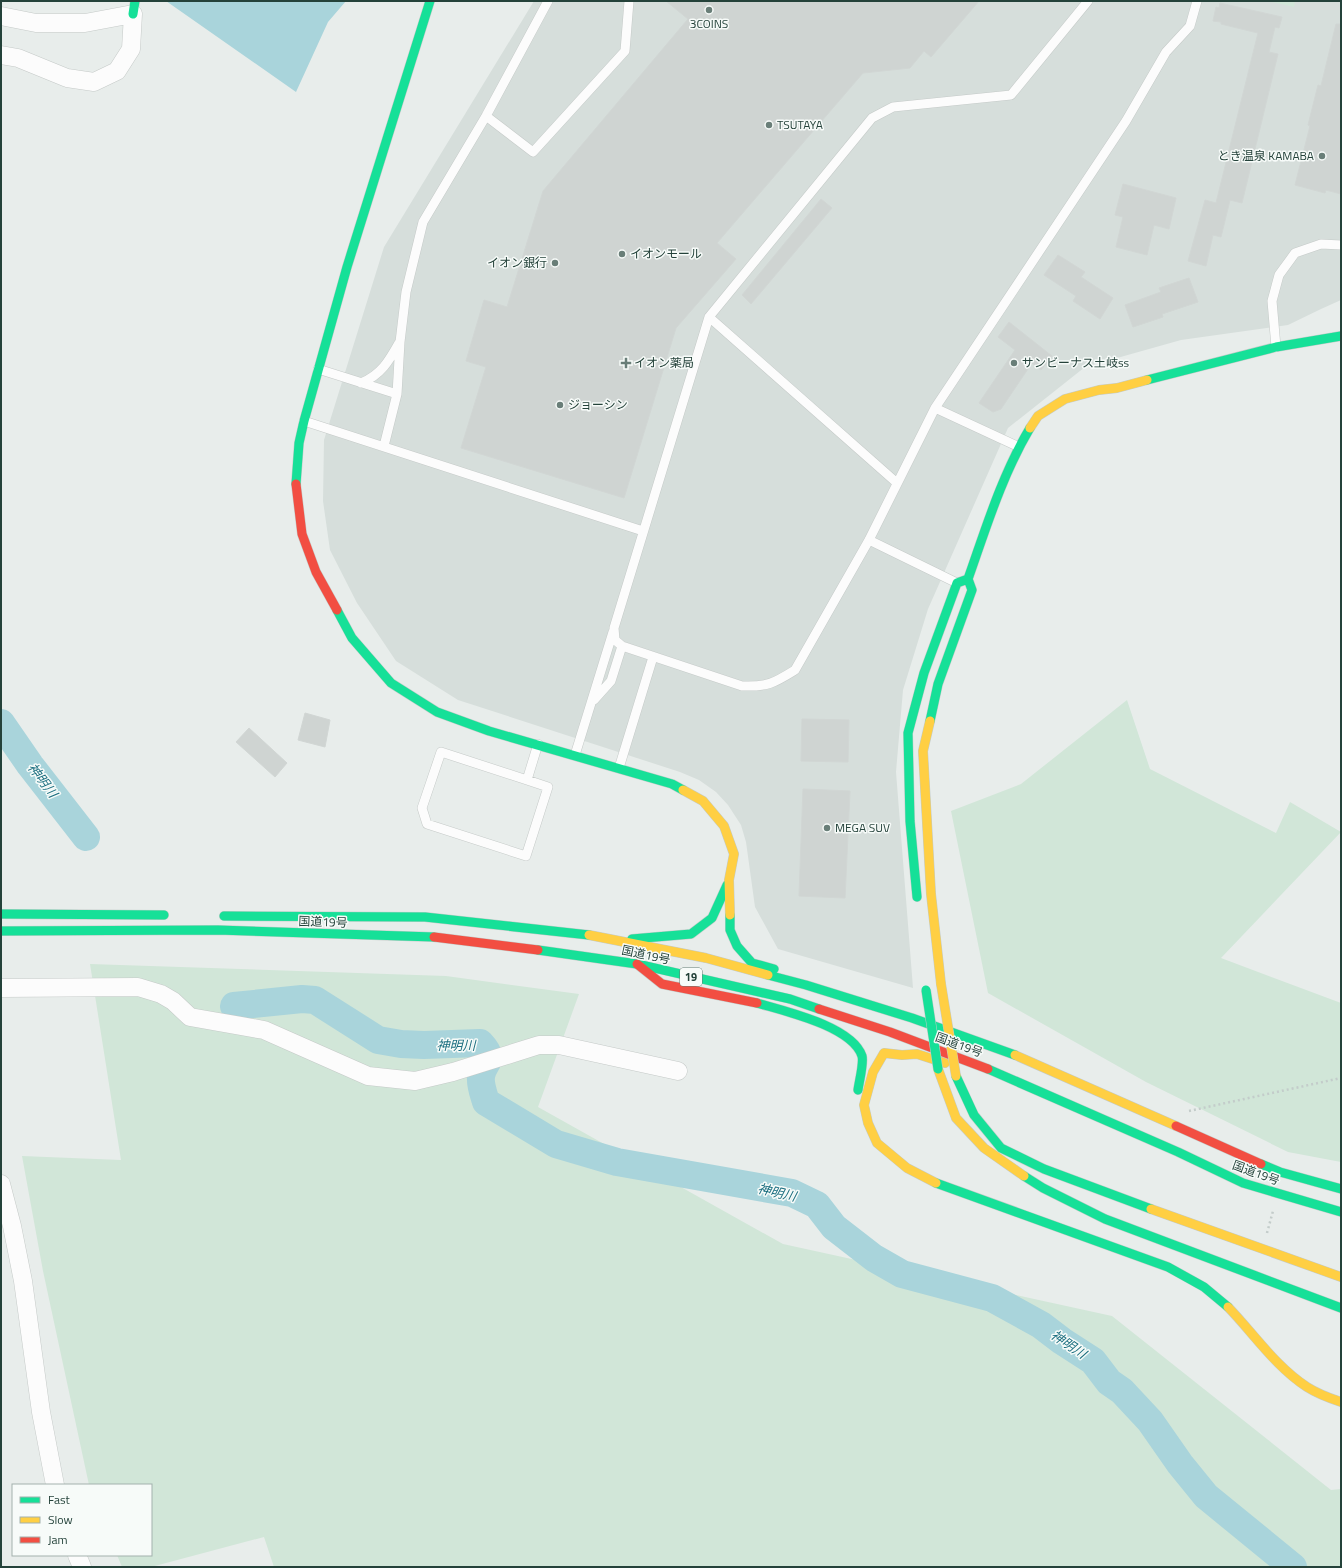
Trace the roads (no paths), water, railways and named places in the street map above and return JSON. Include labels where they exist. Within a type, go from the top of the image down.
[{"type":"main road","points":[[430,1],[347,267],[304,421],[300,443],[296,490],[302,534],[316,572],[352,638],[391,683],[437,712],[489,731],[672,784],[702,801],[724,826],[734,854],[729,880],[730,930],[737,946],[752,963],[818,981],[900,1007],[912,1018]]},
{"type":"main road","points":[[1341,336],[1276,347],[1117,388],[1099,390],[1066,399],[1038,416],[1019,447],[994,504],[968,579],[972,590],[938,684],[924,751],[931,894],[940,984],[956,1076],[974,1115],[1001,1148],[1044,1169],[1183,1221],[1341,1277]]},
{"type":"main road","points":[[918,905],[910,821],[908,733],[924,673],[957,583],[968,579]]},
{"type":"main road","points":[[616,939],[653,938],[691,934],[712,918],[729,880]]},
{"type":"main road","points":[[1,914],[171,915]]},
{"type":"main road","name":"国道19号","points":[[219,916],[425,918],[534,928],[616,939],[706,958],[806,985],[912,1018],[1007,1052],[1280,1172],[1341,1190]]},
{"type":"main road","name":"国道19号","points":[[1,931],[218,930],[434,938],[637,964],[790,999],[890,1032],[997,1072],[1243,1182],[1341,1212]]},
{"type":"main road","points":[[637,964],[662,984],[754,1002],[795,1014],[830,1027],[853,1042],[862,1057],[856,1111]]},
{"type":"main road","points":[[925,986],[938,1069],[956,1118],[984,1148],[1008,1166],[1043,1188],[1105,1218],[1224,1265],[1341,1308]]},
{"type":"main road","points":[[1178,1152],[1154,1150],[1054,1105],[964,1069],[917,1054],[902,1055],[884,1053],[873,1072],[864,1106],[868,1123],[877,1143],[907,1168],[950,1189],[1168,1267],[1200,1283],[1235,1313],[1271,1356],[1291,1376],[1326,1398],[1341,1402]]},
{"type":"main road","points":[[858,1124],[866,1141],[879,1158]]},
{"type":"main road","points":[[1008,1166],[1066,1189]]},
{"type":"main road","points":[[910,1180],[1087,1248]]},
{"type":"main road","points":[[1138,1266],[1159,1272],[1206,1297],[1220,1309],[1293,1389]]},
{"type":"street","points":[[1,16],[36,23],[78,23],[134,8],[131,49],[117,71],[94,82],[67,78],[18,58],[1,55]]},
{"type":"street","points":[[1,988],[138,987],[161,994],[173,1001],[190,1017],[264,1030],[368,1076],[415,1081],[453,1072],[540,1045],[559,1045],[678,1071]]},
{"type":"street","points":[[1,1184],[12,1226],[23,1281],[41,1412],[55,1484]]},
{"type":"street","points":[[77,1556],[82,1567]]},
{"type":"lane","points":[[384,446],[397,394],[400,342],[406,292],[423,222],[486,116],[548,1]]},
{"type":"lane","points":[[486,116],[533,152],[625,51],[629,1]]},
{"type":"lane","points":[[576,755],[709,317],[872,118],[893,107],[1010,95],[1088,1]]},
{"type":"lane","points":[[614,628],[616,640],[622,646],[742,686],[760,687],[776,682],[795,670],[869,540],[935,408],[1126,121],[1166,52],[1190,26],[1197,1]]},
{"type":"lane","points":[[1276,347],[1272,301],[1279,275],[1295,253],[1321,244],[1341,245]]},
{"type":"lane","points":[[709,317],[897,483]]},
{"type":"lane","points":[[361,383],[372,378],[388,363],[400,342]]},
{"type":"lane","points":[[318,369],[397,394]]},
{"type":"lane","points":[[935,408],[1019,447]]},
{"type":"lane","points":[[304,421],[643,531]]},
{"type":"lane","points":[[869,540],[957,583]]},
{"type":"lane","points":[[591,704],[611,681],[622,646]]},
{"type":"lane","points":[[619,768],[653,657]]},
{"type":"lane","points":[[527,780],[538,744]]},
{"type":"lane","points":[[440,752],[527,780],[548,787],[526,856],[427,824],[422,808],[440,752]]},
{"type":"water","points":[[166,1],[346,1],[328,22],[296,92]]},
{"type":"waterway","name":"神明川","points":[[1,723],[30,765],[86,837]]},
{"type":"waterway","name":"神明川","points":[[234,1006],[302,999],[315,1000],[378,1040],[401,1044],[424,1045],[480,1043],[488,1054],[488,1061],[481,1077],[486,1102],[556,1144],[617,1162],[792,1193],[817,1205],[834,1227],[874,1258],[902,1274],[992,1298],[1041,1325],[1062,1341],[1093,1361],[1109,1382],[1122,1391],[1150,1421],[1180,1464],[1206,1496],[1293,1567]]},
{"type":"place","name":"3COINS","points":[[709,10]]},
{"type":"place","name":"TSUTAYA","points":[[769,125]]},
{"type":"place","name":"とき温泉 KAMABA","points":[[1322,156]]},
{"type":"place","name":"イオンモール","points":[[622,254]]},
{"type":"place","name":"イオン銀行","points":[[555,263]]},
{"type":"place","name":"イオン薬局","points":[[626,363]]},
{"type":"place","name":"サンビーナス土岐ss","points":[[1014,363]]},
{"type":"place","name":"ジョーシン","points":[[560,405]]},
{"type":"place","name":"MEGA SUV","points":[[827,828]]}]
